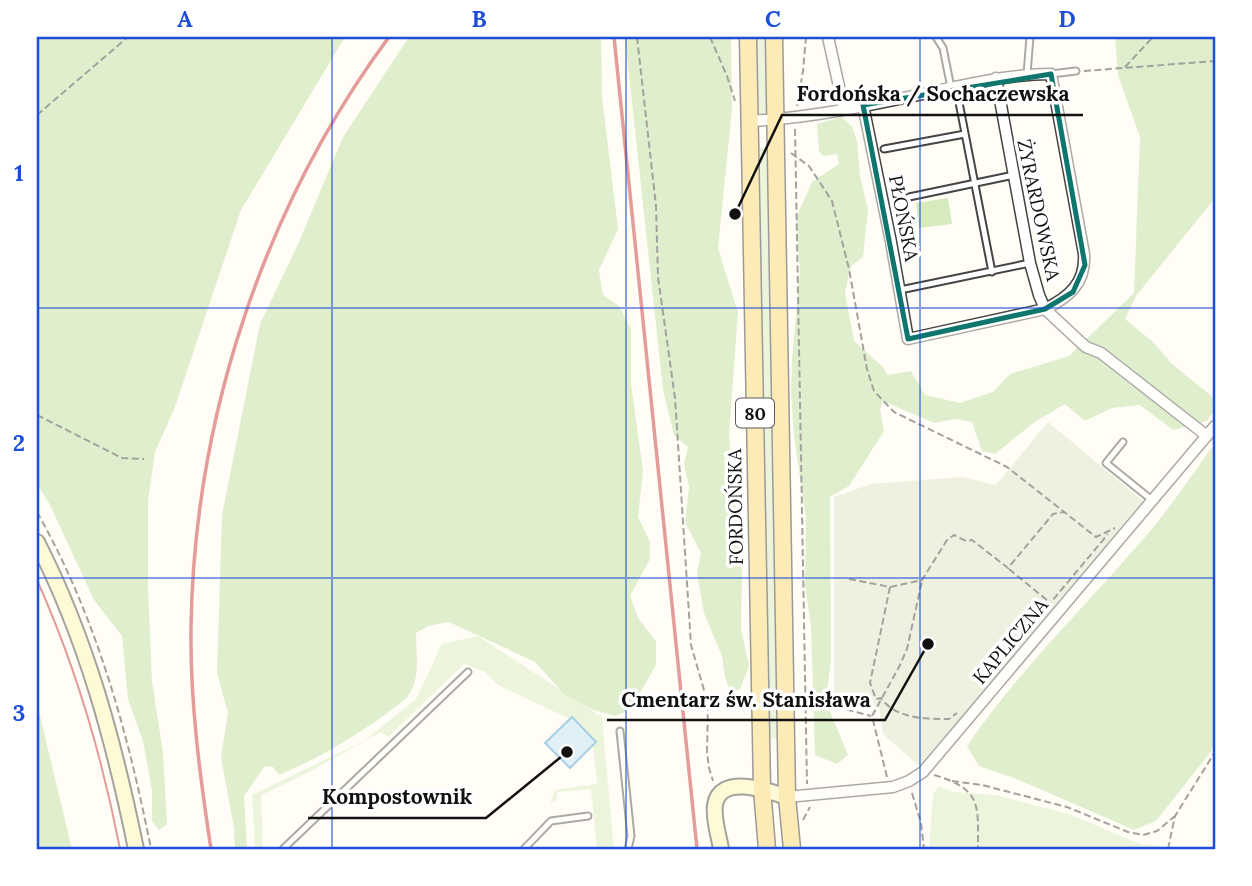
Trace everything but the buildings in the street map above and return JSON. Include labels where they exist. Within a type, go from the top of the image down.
[{"type":"main road","name":"FORDOŃSKA","points":[[748,37],[743,116],[762,789],[767,849]]},
{"type":"main road","name":"80","points":[[774,37],[787,797],[792,849]]},
{"type":"street","points":[[828,37],[844,109]]},
{"type":"street","points":[[743,116],[775,120],[996,78],[1051,74],[1085,265],[1073,292],[1064,300],[1045,309]]},
{"type":"street","name":"ŻYRARDOWSKA","points":[[996,78],[1030,263],[1045,309],[1086,347],[1101,353],[1207,436]]},
{"type":"street","name":"PŁOŃSKA","points":[[863,105],[908,339],[1045,309]]},
{"type":"street","name":"KAPLICZNA","points":[[787,797],[889,788],[909,781],[923,772],[1215,426]]},
{"type":"street","points":[[37,542],[69,612],[96,684],[114,746],[136,849]]},
{"type":"street","points":[[721,849],[715,805],[722,793],[744,786],[787,797]]},
{"type":"lane","points":[[936,37],[943,48],[954,88],[992,272]]},
{"type":"lane","points":[[1027,74],[1030,37]]},
{"type":"lane","points":[[1051,74],[1076,71]]},
{"type":"lane","points":[[884,149],[965,135]]},
{"type":"lane","points":[[909,197],[1014,176]]},
{"type":"lane","points":[[900,290],[1030,263]]},
{"type":"lane","points":[[1123,442],[1106,463],[1153,501]]},
{"type":"lane","points":[[283,849],[468,671]]},
{"type":"lane","points":[[620,731],[631,836],[628,849]]},
{"type":"lane","points":[[524,849],[551,821],[587,816]]},
{"type":"path","points":[[37,115],[128,37]]},
{"type":"path","points":[[637,37],[656,206],[658,278],[675,398],[691,645],[708,704],[709,768],[712,779],[722,793]]},
{"type":"path","points":[[710,37],[743,116]]},
{"type":"path","points":[[806,37],[794,117],[804,698],[806,778],[810,809]]},
{"type":"path","points":[[1124,68],[1153,37]]},
{"type":"path","points":[[1076,71],[1215,61]]},
{"type":"path","points":[[785,149],[808,166],[832,201],[874,391],[894,412],[1007,467],[1096,537],[1119,527],[1125,531]]},
{"type":"path","points":[[37,415],[122,458],[144,460]]},
{"type":"path","points":[[1008,568],[1053,514],[1065,512]]},
{"type":"path","points":[[979,688],[1113,529]]},
{"type":"path","points":[[889,788],[873,716],[907,649],[922,580],[947,540],[954,535],[966,541],[972,540],[1049,602]]},
{"type":"path","points":[[849,579],[890,587],[922,580]]},
{"type":"path","points":[[890,587],[870,683],[876,699],[881,698],[893,711],[916,717],[949,719],[961,709]]},
{"type":"path","points":[[804,698],[873,716]]},
{"type":"path","points":[[952,781],[982,785],[1067,807],[1128,832],[1143,835],[1157,831],[1175,816],[1215,752]]},
{"type":"path","points":[[923,772],[964,787],[975,799],[978,849]]},
{"type":"path","points":[[909,781],[921,823],[924,849]]},
{"type":"path","points":[[1168,849],[1175,816]]},
{"type":"highlighted area","points":[[1051,74],[1085,265],[1073,292],[1045,309],[908,339],[863,105]]},
{"type":"green space","points":[[37,37],[345,37],[241,210],[175,407],[155,452],[148,501],[148,587],[152,681],[163,753],[167,824],[159,830],[152,821],[152,791],[143,741],[128,699],[122,636],[94,600],[50,505],[37,484]]},
{"type":"green space","points":[[409,37],[601,37],[602,96],[618,229],[599,270],[603,295],[619,306],[631,329],[631,384],[643,471],[638,517],[650,542],[650,559],[630,596],[638,618],[656,641],[656,665],[630,710],[615,716],[593,710],[564,694],[535,662],[449,622],[428,626],[416,633],[415,682],[404,700],[351,737],[294,769],[279,775],[273,767],[265,766],[244,796],[247,849],[235,849],[234,828],[221,757],[228,713],[217,673],[222,515],[260,324],[299,242],[343,137]]},
{"type":"green space","points":[[625,37],[731,37],[732,109],[718,248],[738,313],[729,433],[742,571],[741,629],[749,666],[740,689],[731,693],[722,656],[704,613],[697,573],[701,553],[685,522],[689,487],[684,464],[688,447],[674,435],[663,390]]},
{"type":"green space","points":[[755,37],[768,37],[770,111],[764,116],[760,115],[756,104]]},
{"type":"green space","points":[[1115,37],[1215,37],[1215,198],[1136,296],[1125,319],[1153,342],[1171,363],[1215,399],[1215,409],[1207,421],[1173,430],[1140,405],[1112,408],[1085,421],[1065,404],[1036,421],[995,454],[982,451],[972,422],[955,419],[934,423],[883,401],[880,409],[884,431],[849,486],[830,497],[831,659],[826,702],[848,755],[837,764],[815,755],[811,626],[805,586],[806,519],[794,436],[791,393],[800,270],[796,218],[812,182],[839,164],[837,154],[823,156],[819,151],[817,124],[842,117],[852,127],[857,141],[860,176],[868,210],[863,257],[851,266],[845,293],[854,341],[883,367],[887,375],[911,371],[925,395],[960,403],[993,392],[1010,374],[1069,356],[1134,293],[1140,137],[1118,75]]},
{"type":"green space","points":[[757,148],[769,148],[779,738],[766,739]]},
{"type":"green space","points":[[948,198],[952,224],[919,228],[916,203]]},
{"type":"green space","points":[[1048,422],[1143,501],[924,764],[918,765],[883,734],[879,706],[834,706],[834,497],[871,484],[962,477],[996,485]]},
{"type":"green space","points":[[1215,443],[1215,744],[1209,754],[1156,821],[1134,830],[1014,778],[979,766],[967,746],[987,718],[1030,665],[1154,527]]},
{"type":"green space","points":[[478,636],[602,717],[614,849],[597,849],[591,789],[557,792],[557,800],[550,804],[555,791],[559,789],[597,784],[593,746],[596,743],[572,717],[570,719],[498,685],[484,671],[464,664],[388,737],[381,732],[309,772],[261,795],[263,849],[255,849],[252,795],[364,741],[416,699],[442,644]]},
{"type":"green space","points":[[37,707],[40,716],[72,849],[37,849]]},
{"type":"green space","points":[[939,786],[952,792],[996,795],[1069,814],[1140,844],[1161,846],[1159,849],[929,849],[933,794]]},
{"type":"water","points":[[572,717],[596,742],[570,768],[545,743]]},
{"type":"tram line","points":[[37,580],[76,679],[105,780],[120,849]]},
{"type":"railway","points":[[211,849],[196,739],[191,628],[195,549],[206,471],[222,393],[244,317],[272,243],[306,171],[345,102],[389,37]]},
{"type":"railway","points":[[614,37],[697,849]]},
{"type":"place","name":"Fordońska / Sochaczewska","points":[[735,214]]},
{"type":"place","name":"Cmentarz św. Stanisława","points":[[928,644]]},
{"type":"place","name":"Kompostownik","points":[[567,752]]}]
